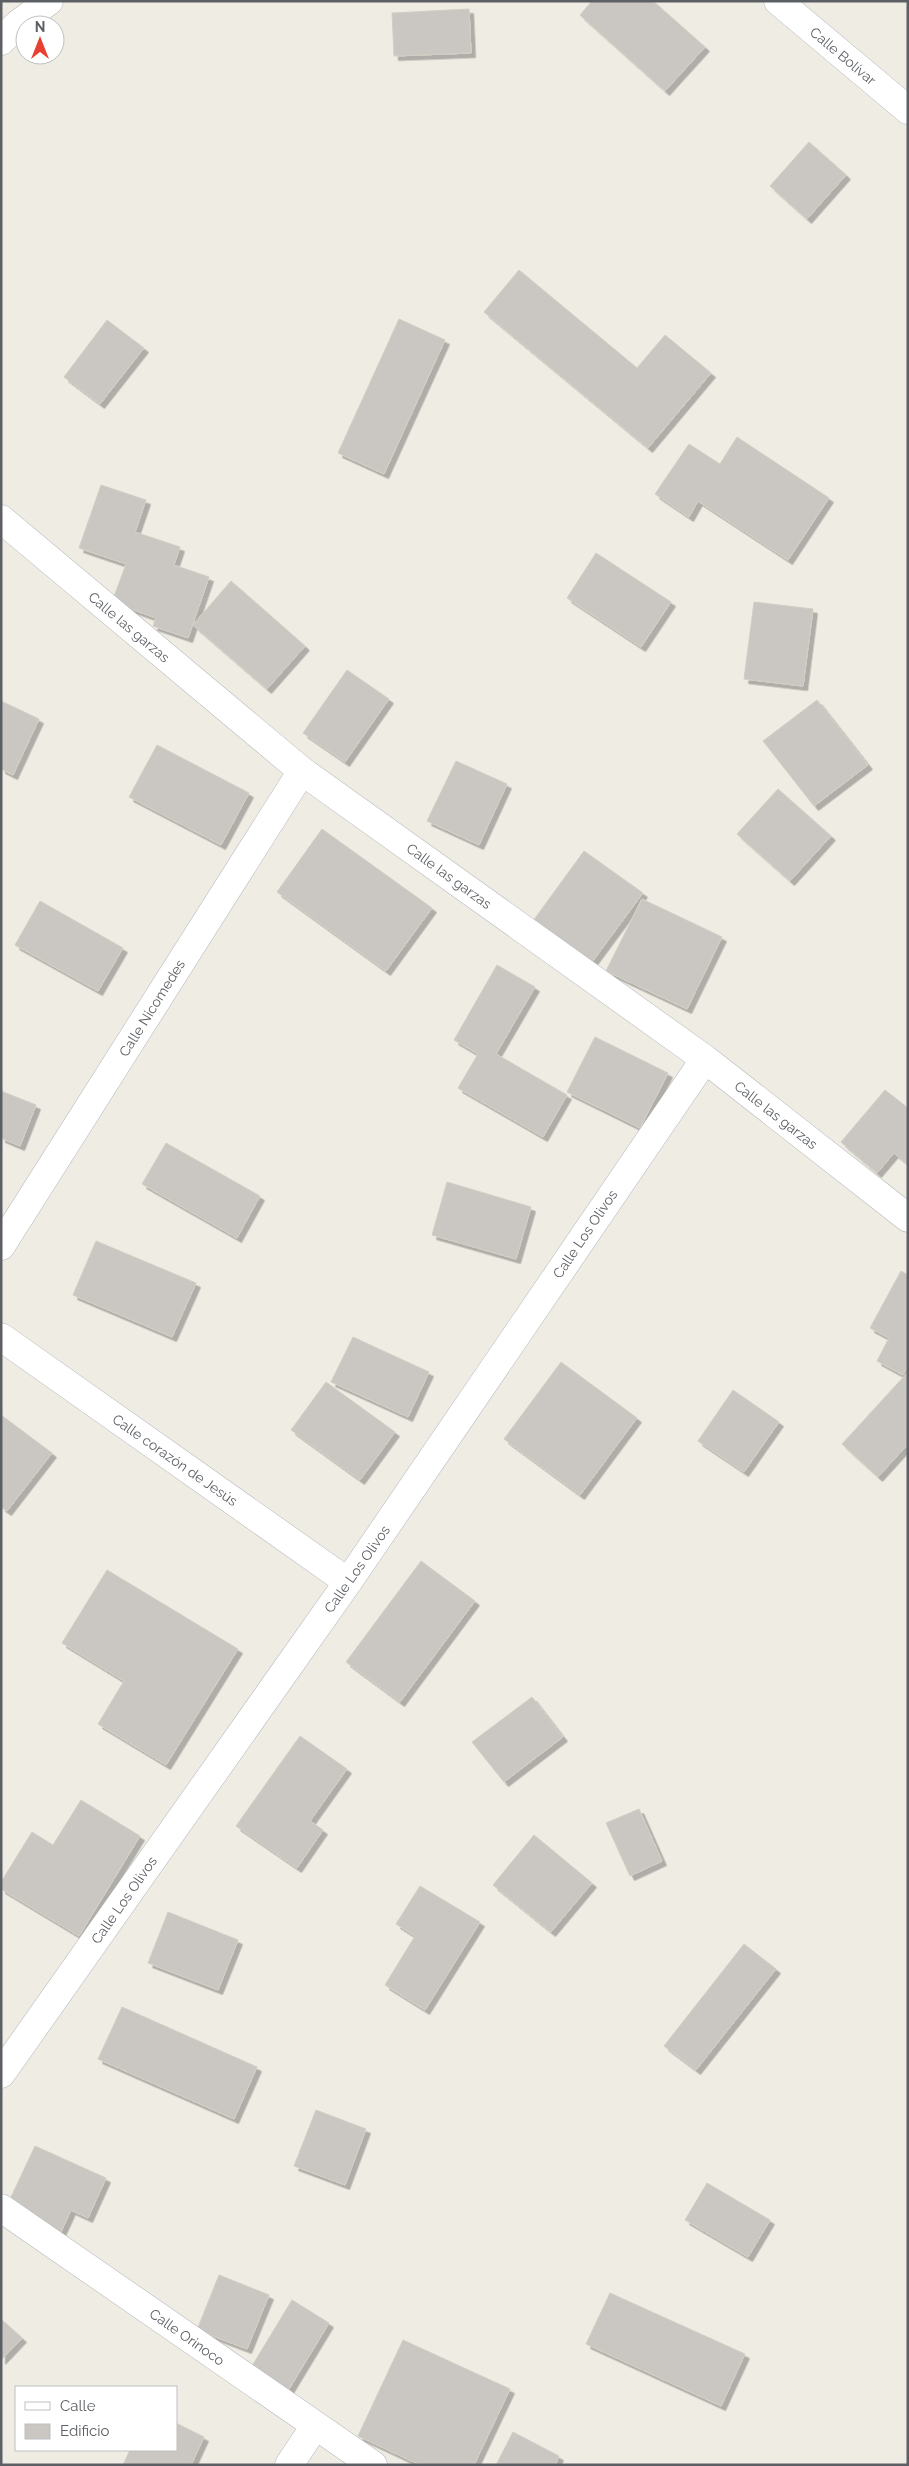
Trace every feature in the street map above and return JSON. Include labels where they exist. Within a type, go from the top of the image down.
[{"type":"street","points":[[1,41],[18,24],[48,1]]},
{"type":"street","name":"Calle Bolívar","points":[[778,1],[908,110]]},
{"type":"street","name":"Calle las garzas","points":[[1,519],[302,771],[705,1058],[908,1218]]},
{"type":"street","name":"Calle Nicomedes","points":[[1,1246],[302,771]]},
{"type":"street","name":"Calle Los Olivos","points":[[1,2074],[348,1582],[705,1058]]},
{"type":"street","name":"Calle corazón de Jesús","points":[[1,1337],[348,1582]]},
{"type":"street","name":"Calle Orinoco","points":[[1,2208],[373,2465]]},
{"type":"street","points":[[289,2465],[315,2426]]},
{"type":"building","points":[[592,1],[653,1],[705,47],[665,91],[580,15]]},
{"type":"building","points":[[469,9],[471,53],[394,56],[392,13]]},
{"type":"building","points":[[809,142],[846,175],[807,219],[770,186]]},
{"type":"building","points":[[519,270],[637,368],[665,335],[711,373],[648,448],[484,312]]},
{"type":"building","points":[[399,319],[445,340],[384,474],[338,453]]},
{"type":"building","points":[[107,320],[144,348],[100,404],[64,377]]},
{"type":"building","points":[[737,437],[829,498],[788,560],[698,501],[689,517],[655,494],[689,444],[720,464]]},
{"type":"building","points":[[101,485],[146,500],[135,532],[180,547],[174,565],[209,577],[188,638],[153,626],[156,618],[112,602],[126,564],[79,548]]},
{"type":"building","points":[[596,553],[671,602],[641,647],[567,598]]},
{"type":"building","points":[[231,581],[305,646],[267,689],[193,625]]},
{"type":"building","points":[[754,602],[813,609],[803,686],[744,679]]},
{"type":"building","points":[[347,670],[389,699],[345,762],[303,733]]},
{"type":"building","points":[[817,700],[868,765],[814,806],[763,741]]},
{"type":"building","points":[[1,701],[39,719],[13,775],[1,769]]},
{"type":"building","points":[[157,745],[249,793],[221,845],[129,797]]},
{"type":"building","points":[[456,761],[507,784],[479,845],[427,821]]},
{"type":"building","points":[[778,789],[831,836],[790,881],[737,834]]},
{"type":"building","points":[[322,829],[432,908],[386,971],[277,892]]},
{"type":"building","points":[[584,851],[643,893],[592,962],[533,921]]},
{"type":"building","points":[[642,899],[722,937],[687,1009],[606,971]]},
{"type":"building","points":[[40,901],[123,948],[98,991],[15,945]]},
{"type":"building","points":[[497,965],[535,987],[496,1054],[567,1095],[543,1137],[458,1088],[478,1054],[454,1040]]},
{"type":"building","points":[[595,1037],[668,1073],[640,1128],[567,1092]]},
{"type":"building","points":[[885,1090],[908,1108],[908,1164],[894,1153],[877,1173],[841,1142]]},
{"type":"building","points":[[1,1091],[36,1105],[20,1146],[1,1138]]},
{"type":"building","points":[[166,1143],[260,1196],[237,1238],[142,1184]]},
{"type":"building","points":[[447,1182],[531,1207],[516,1259],[432,1235]]},
{"type":"building","points":[[96,1241],[196,1283],[172,1337],[73,1295]]},
{"type":"building","points":[[901,1271],[908,1275],[908,1365],[903,1375],[877,1361],[889,1338],[870,1328]]},
{"type":"building","points":[[353,1337],[429,1372],[408,1417],[331,1382]]},
{"type":"building","points":[[561,1362],[637,1418],[580,1495],[504,1439]]},
{"type":"building","points":[[908,1372],[908,1444],[878,1477],[842,1444]]},
{"type":"building","points":[[326,1382],[395,1432],[360,1480],[291,1430]]},
{"type":"building","points":[[733,1390],[779,1422],[744,1472],[698,1441]]},
{"type":"building","points":[[1,1415],[52,1453],[7,1511],[1,1507]]},
{"type":"building","points":[[421,1561],[475,1601],[400,1702],[346,1662]]},
{"type":"building","points":[[107,1570],[238,1649],[166,1765],[98,1724],[124,1681],[62,1643]]},
{"type":"building","points":[[532,1697],[563,1737],[504,1782],[472,1742]]},
{"type":"building","points":[[300,1736],[347,1769],[310,1821],[323,1830],[297,1868],[236,1826]]},
{"type":"building","points":[[81,1800],[140,1836],[79,1936],[1,1889],[1,1882],[32,1832],[53,1845]]},
{"type":"building","points":[[639,1809],[662,1861],[630,1876],[606,1823]]},
{"type":"building","points":[[534,1835],[592,1883],[551,1932],[493,1885]]},
{"type":"building","points":[[420,1886],[480,1922],[425,2010],[385,1985],[415,1936],[396,1924]]},
{"type":"building","points":[[168,1912],[238,1940],[218,1990],[148,1963]]},
{"type":"building","points":[[744,1944],[776,1969],[696,2070],[664,2046]]},
{"type":"building","points":[[122,2007],[257,2067],[234,2119],[98,2059]]},
{"type":"building","points":[[316,2110],[366,2129],[345,2185],[294,2166]]},
{"type":"building","points":[[35,2146],[106,2178],[88,2218],[71,2210],[60,2234],[5,2210]]},
{"type":"building","points":[[707,2183],[770,2220],[748,2257],[685,2220]]},
{"type":"building","points":[[219,2275],[269,2295],[247,2349],[197,2330]]},
{"type":"building","points":[[610,2293],[745,2354],[721,2406],[586,2344]]},
{"type":"building","points":[[292,2300],[329,2323],[286,2394],[249,2371]]},
{"type":"building","points":[[1,2319],[22,2338],[1,2360]]},
{"type":"building","points":[[403,2340],[510,2389],[474,2465],[420,2465],[358,2436]]},
{"type":"building","points":[[178,2424],[204,2437],[191,2465],[123,2465],[130,2451],[178,2451]]},
{"type":"building","points":[[513,2432],[559,2456],[555,2465],[496,2465]]}]
